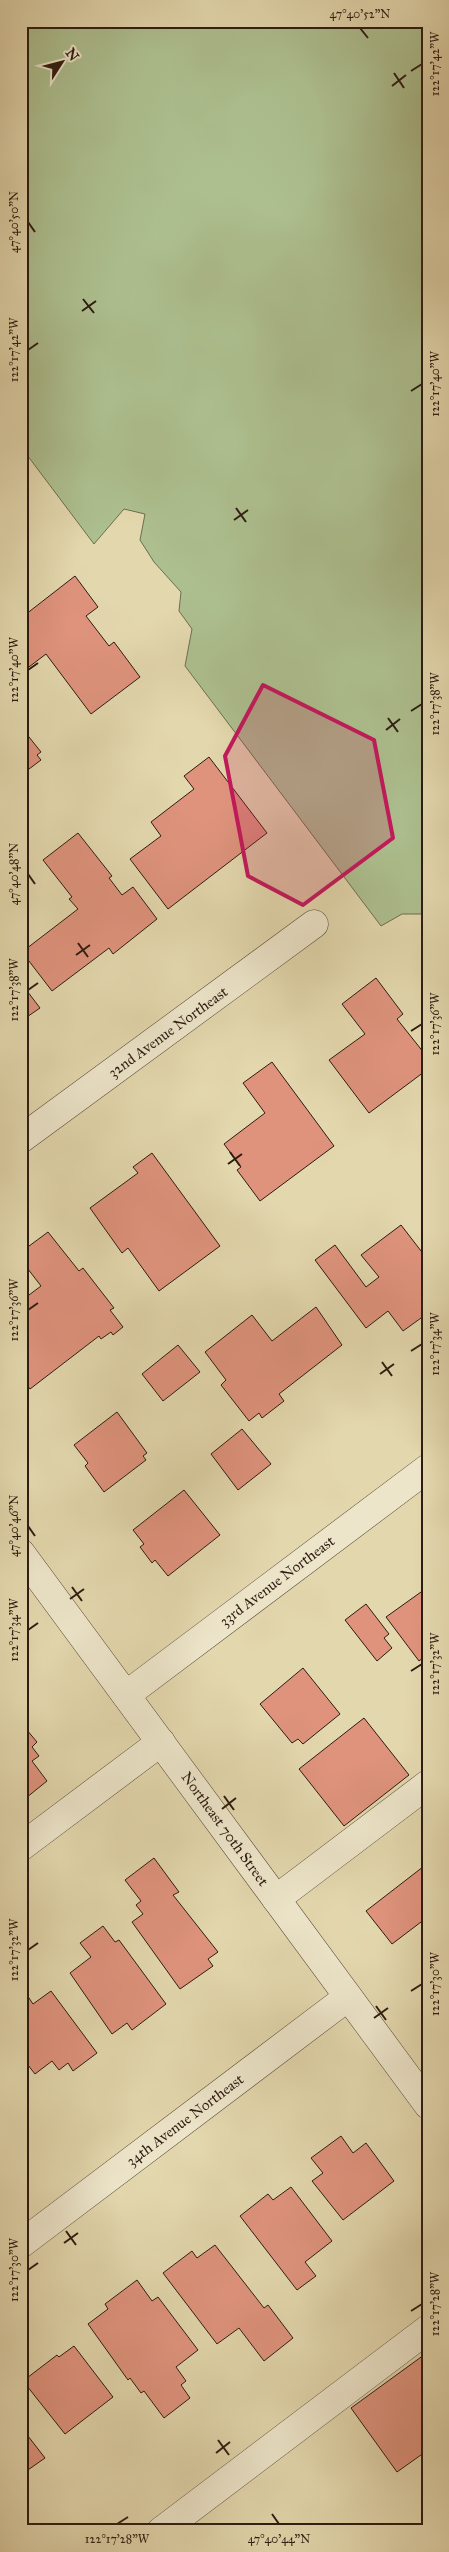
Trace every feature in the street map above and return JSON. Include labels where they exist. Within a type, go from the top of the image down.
[{"type":"street","name":"32nd Avenue Northeast","points":[[21,1139],[314,924]]},
{"type":"street","name":"33rd Avenue Northeast","points":[[126,1695],[428,1468]]},
{"type":"street","name":"Northeast 70th Street","points":[[21,1552],[427,2104]]},
{"type":"street","points":[[21,1847],[161,1742]]},
{"type":"street","points":[[276,1899],[428,1784]]},
{"type":"street","name":"34th Avenue Northeast","points":[[21,2244],[348,1997]]},
{"type":"street","points":[[161,2531],[428,2329]]},
{"type":"highlighted area","points":[[263,685],[374,740],[393,838],[303,905],[248,876],[225,756]]},
{"type":"green space","points":[[21,21],[428,21],[428,914],[402,914],[381,926],[185,666],[192,629],[179,611],[181,592],[154,562],[140,540],[145,514],[124,509],[94,544],[21,447]]},
{"type":"building","points":[[75,576],[98,607],[86,616],[109,646],[114,642],[140,677],[91,714],[46,654],[21,673],[21,618]]},
{"type":"building","points":[[21,727],[41,752],[37,755],[41,760],[21,775]]},
{"type":"building","points":[[209,757],[267,833],[168,909],[130,859],[161,836],[151,822],[194,789],[184,776]]},
{"type":"building","points":[[78,833],[112,876],[109,878],[122,895],[133,887],[157,919],[113,954],[109,948],[52,991],[22,952],[78,909],[69,899],[72,897],[43,860]]},
{"type":"building","points":[[376,978],[403,1014],[397,1019],[428,1058],[428,1069],[369,1113],[329,1060],[365,1034],[342,1004]]},
{"type":"building","points":[[21,983],[40,1008],[21,1021]]},
{"type":"building","points":[[272,1062],[334,1146],[260,1201],[237,1170],[241,1167],[224,1144],[265,1113],[243,1083]]},
{"type":"building","points":[[152,1153],[220,1246],[159,1291],[128,1248],[122,1253],[90,1208],[138,1173],[133,1167]]},
{"type":"building","points":[[401,1225],[428,1260],[428,1313],[403,1331],[388,1311],[366,1328],[315,1260],[335,1245],[366,1287],[379,1277],[361,1255]]},
{"type":"building","points":[[48,1232],[79,1271],[83,1268],[114,1308],[110,1310],[123,1327],[113,1335],[111,1332],[101,1339],[99,1336],[30,1389],[21,1378],[21,1301],[41,1286],[21,1260],[21,1252]]},
{"type":"building","points":[[316,1307],[342,1345],[279,1394],[284,1401],[262,1418],[259,1413],[249,1421],[221,1385],[226,1380],[205,1352],[252,1315],[272,1341]]},
{"type":"building","points":[[178,1345],[200,1372],[163,1401],[142,1374]]},
{"type":"building","points":[[117,1412],[147,1453],[143,1456],[146,1460],[104,1492],[85,1466],[88,1463],[74,1445]]},
{"type":"building","points":[[242,1429],[271,1464],[238,1490],[211,1454]]},
{"type":"building","points":[[184,1490],[220,1535],[168,1576],[155,1560],[152,1563],[140,1547],[144,1544],[133,1530]]},
{"type":"building","points":[[428,1587],[428,1654],[419,1661],[386,1617]]},
{"type":"building","points":[[366,1604],[389,1634],[384,1638],[392,1648],[377,1661],[345,1620]]},
{"type":"building","points":[[303,1668],[340,1714],[303,1744],[298,1739],[292,1743],[260,1704]]},
{"type":"building","points":[[364,1718],[409,1775],[344,1826],[299,1769]]},
{"type":"building","points":[[21,1723],[37,1742],[32,1747],[39,1756],[32,1761],[47,1781],[21,1802]]},
{"type":"building","points":[[154,1858],[179,1892],[173,1895],[218,1952],[208,1959],[213,1966],[180,1989],[132,1922],[143,1914],[136,1905],[141,1901],[125,1880]]},
{"type":"building","points":[[428,1863],[428,1930],[421,1922],[392,1944],[366,1911]]},
{"type":"building","points":[[103,1926],[115,1942],[119,1940],[166,2004],[132,2030],[127,2023],[112,2034],[70,1973],[91,1957],[80,1943]]},
{"type":"building","points":[[51,1991],[97,2053],[73,2071],[68,2063],[59,2070],[52,2061],[35,2074],[21,2056],[21,2000],[27,1995],[33,2004]]},
{"type":"building","points":[[341,2136],[353,2153],[366,2143],[394,2181],[343,2220],[312,2181],[323,2173],[311,2158]]},
{"type":"building","points":[[291,2187],[332,2241],[305,2262],[316,2276],[297,2290],[240,2216],[268,2194],[273,2200]]},
{"type":"building","points":[[215,2245],[264,2308],[268,2305],[293,2338],[264,2361],[239,2328],[217,2344],[163,2273],[192,2251],[197,2258]]},
{"type":"building","points":[[137,2280],[152,2301],[158,2297],[198,2350],[176,2367],[186,2381],[181,2385],[190,2398],[164,2418],[144,2391],[141,2393],[130,2378],[128,2380],[88,2324],[108,2309],[105,2304]]},
{"type":"building","points":[[74,2346],[113,2397],[65,2434],[23,2381],[57,2355],[59,2357]]},
{"type":"building","points":[[428,2352],[428,2450],[397,2472],[351,2408]]},
{"type":"building","points":[[21,2427],[45,2458],[25,2472],[28,2476],[21,2481]]}]
